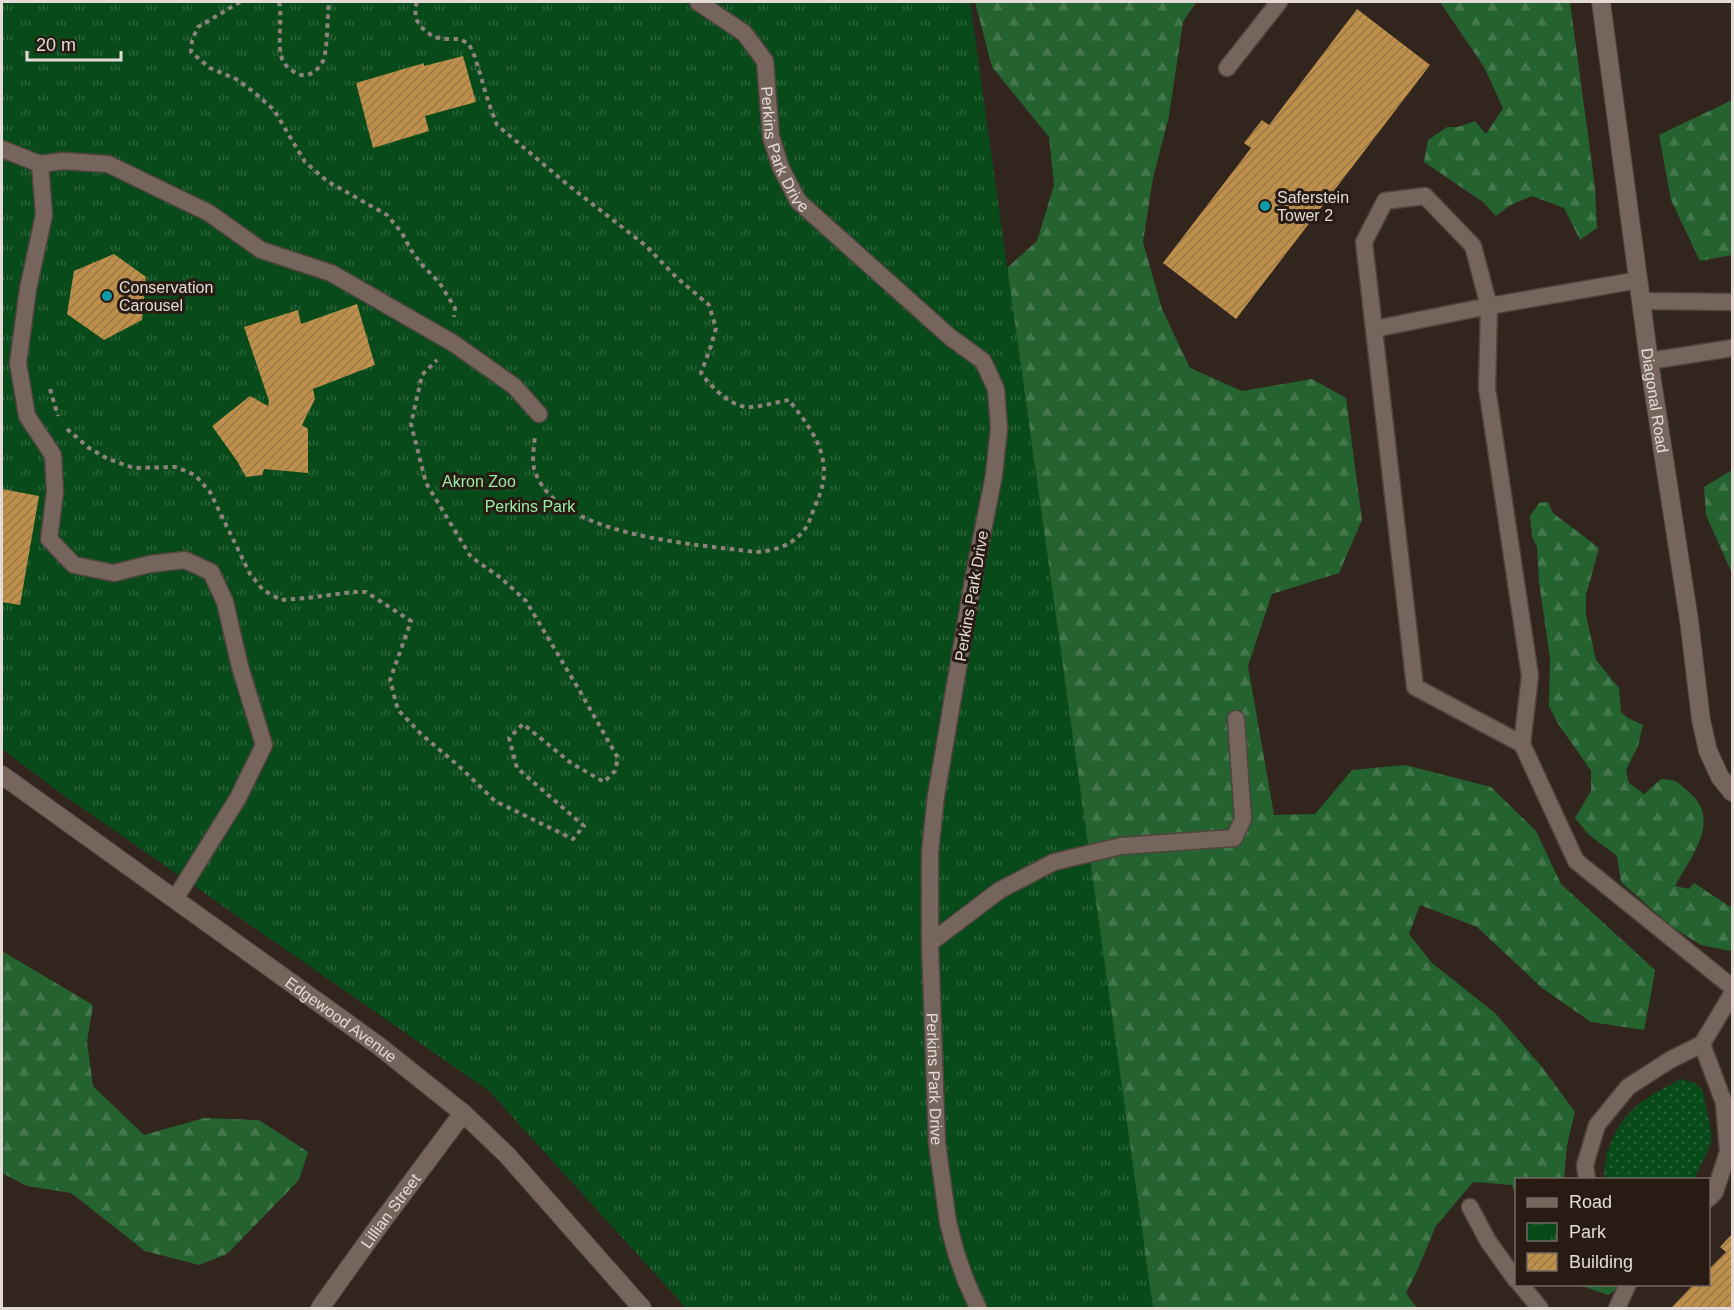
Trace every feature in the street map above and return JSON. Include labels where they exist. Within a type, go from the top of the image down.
[{"type":"street","name":"Diagonal Road","points":[[1601,2],[1649,361],[1689,620],[1701,720],[1708,751],[1720,777],[1732,792]]},
{"type":"street","name":"Edgewood Avenue","points":[[2,775],[379,1046],[463,1113],[507,1155],[642,1308]]},
{"type":"street","name":"Lillian Street","points":[[321,1308],[463,1113]]},
{"type":"lane","name":"Perkins Park Drive","points":[[698,2],[744,33],[765,61],[771,137],[781,168],[798,201],[950,336],[983,361],[996,389],[999,428],[994,475],[974,575],[935,807],[930,852],[930,943],[937,1143],[948,1222],[956,1253],[978,1308]]},
{"type":"lane","points":[[1227,68],[1279,2]]},
{"type":"lane","points":[[2,149],[40,164],[63,161],[108,164],[209,213],[261,250],[331,273],[453,343],[514,386],[539,414]]},
{"type":"lane","points":[[40,164],[44,215],[28,289],[18,363],[27,416],[53,455],[55,492],[49,539],[74,565],[114,573],[150,564],[185,560],[211,572],[225,602],[240,667],[264,745],[238,798],[175,899]]},
{"type":"lane","points":[[1522,744],[1415,687],[1364,242],[1385,201],[1425,196],[1473,246],[1489,306],[1487,388],[1530,676],[1522,744],[1576,861],[1732,987]]},
{"type":"lane","points":[[1374,329],[1639,280]]},
{"type":"lane","points":[[1641,301],[1732,302]]},
{"type":"lane","points":[[1649,361],[1732,348]]},
{"type":"lane","points":[[930,943],[1000,890],[1054,862],[1121,846],[1234,838],[1243,819],[1236,719]]},
{"type":"lane","points":[[1587,1178],[1584,1165],[1597,1125],[1628,1086],[1670,1060],[1702,1044],[1732,994]]},
{"type":"lane","points":[[1702,1044],[1724,1103],[1728,1152],[1714,1192],[1710,1197]]},
{"type":"lane","points":[[1470,1207],[1488,1241],[1515,1279]]},
{"type":"lane","points":[[1522,1286],[1540,1308]]},
{"type":"lane","points":[[1617,1308],[1627,1286]]},
{"type":"path","points":[[48,385],[60,423],[89,448],[108,459],[134,468],[176,467],[195,475],[210,492],[250,574],[263,590],[281,600],[366,592],[411,621],[390,680],[398,710],[495,801],[573,839],[584,826],[517,768],[509,738],[523,724],[572,763],[604,782],[615,771],[618,758],[526,601],[501,578],[471,557],[426,483],[411,424],[422,375],[453,343],[455,308],[440,282],[423,266],[402,233],[387,215],[327,180],[305,162],[274,110],[236,79],[210,68],[191,52],[192,40],[198,27],[240,2]]},
{"type":"path","points":[[279,2],[281,10],[280,52],[284,63],[298,74],[307,75],[316,71],[323,61],[328,2]]},
{"type":"path","points":[[417,2],[416,19],[432,36],[442,39],[460,39],[469,44],[497,125],[568,185],[645,245],[676,277],[709,305],[716,328],[701,373],[712,387],[728,400],[749,408],[789,400],[810,429],[822,453],[824,474],[822,491],[807,526],[796,539],[771,551],[755,552],[646,537],[599,524],[572,512],[554,498],[542,483],[534,467],[533,446],[539,414]]},
{"type":"green space","name":"Akron Zoo","points":[[2,2],[970,2],[1153,1308],[686,1308],[489,1091],[62,794],[2,749]]},
{"type":"green space","points":[[975,2],[1196,2],[1183,22],[1169,116],[1153,178],[1143,242],[1162,309],[1190,368],[1242,391],[1312,379],[1346,398],[1362,520],[1339,573],[1272,594],[1248,666],[1274,815],[1315,814],[1352,770],[1405,765],[1491,787],[1536,831],[1561,884],[1655,970],[1644,1030],[1591,1022],[1542,988],[1477,927],[1420,905],[1409,934],[1432,963],[1495,1013],[1542,1067],[1575,1112],[1567,1145],[1564,1178],[1515,1178],[1515,1194],[1512,1185],[1473,1182],[1436,1226],[1406,1293],[1417,1308],[778,1308],[1007,389],[1008,267],[1037,241],[1054,185],[1049,137],[992,67]]},
{"type":"green space","points":[[1440,2],[1570,2],[1595,187],[1597,228],[1580,240],[1564,208],[1532,196],[1509,206],[1496,216],[1483,202],[1424,162],[1428,140],[1447,127],[1458,127],[1475,121],[1486,134],[1503,108],[1484,67]]},
{"type":"green space","points":[[1732,100],[1732,255],[1700,261],[1671,200],[1659,135]]},
{"type":"green space","points":[[1732,470],[1731,571],[1706,515],[1704,487]]},
{"type":"green space","points":[[1548,502],[1553,513],[1599,548],[1586,595],[1586,615],[1596,660],[1619,688],[1621,712],[1643,725],[1638,746],[1626,770],[1629,783],[1644,794],[1661,779],[1674,781],[1679,783],[1699,803],[1703,814],[1700,839],[1675,886],[1689,889],[1694,883],[1732,908],[1732,949],[1730,951],[1701,945],[1672,927],[1621,882],[1617,856],[1589,835],[1575,818],[1591,791],[1591,771],[1557,722],[1549,706],[1550,658],[1539,582],[1537,547],[1532,537],[1530,516],[1539,503]]},
{"type":"green space","points":[[2,951],[93,1005],[87,1042],[93,1086],[144,1135],[204,1118],[259,1120],[308,1152],[299,1180],[227,1254],[199,1265],[145,1251],[71,1193],[27,1186],[2,1173]]},
{"type":"green space","points":[[1680,1079],[1695,1083],[1703,1091],[1711,1144],[1694,1178],[1604,1178],[1606,1158],[1618,1128],[1631,1111]]},
{"type":"green space","points":[[1582,1286],[1622,1286],[1608,1295]]},
{"type":"building","name":"Saferstein Tower 2","points":[[1357,9],[1430,65],[1236,319],[1163,263],[1251,148],[1244,143],[1262,120],[1269,125]]},
{"type":"building","points":[[463,56],[476,102],[425,116],[429,131],[373,148],[356,83],[424,63],[424,66]]},
{"type":"building","name":"Conservation Carousel","points":[[114,254],[146,277],[142,320],[104,340],[67,314],[74,271]]},
{"type":"building","points":[[357,304],[375,365],[313,389],[315,399],[302,425],[308,429],[308,473],[264,469],[262,475],[246,477],[212,426],[250,396],[268,406],[269,401],[244,327],[298,310],[301,324]]},
{"type":"building","points":[[2,489],[39,496],[20,605],[2,602]]},
{"type":"building","points":[[1732,1234],[1732,1308],[1671,1308],[1692,1286],[1710,1286],[1710,1268],[1726,1252],[1720,1247]]},
{"type":"place","name":"Saferstein Tower 2","points":[[1265,206]]},
{"type":"place","name":"Conservation Carousel","points":[[107,296]]},
{"type":"park label","name":"Perkins Park","points":[[530,506]]}]
